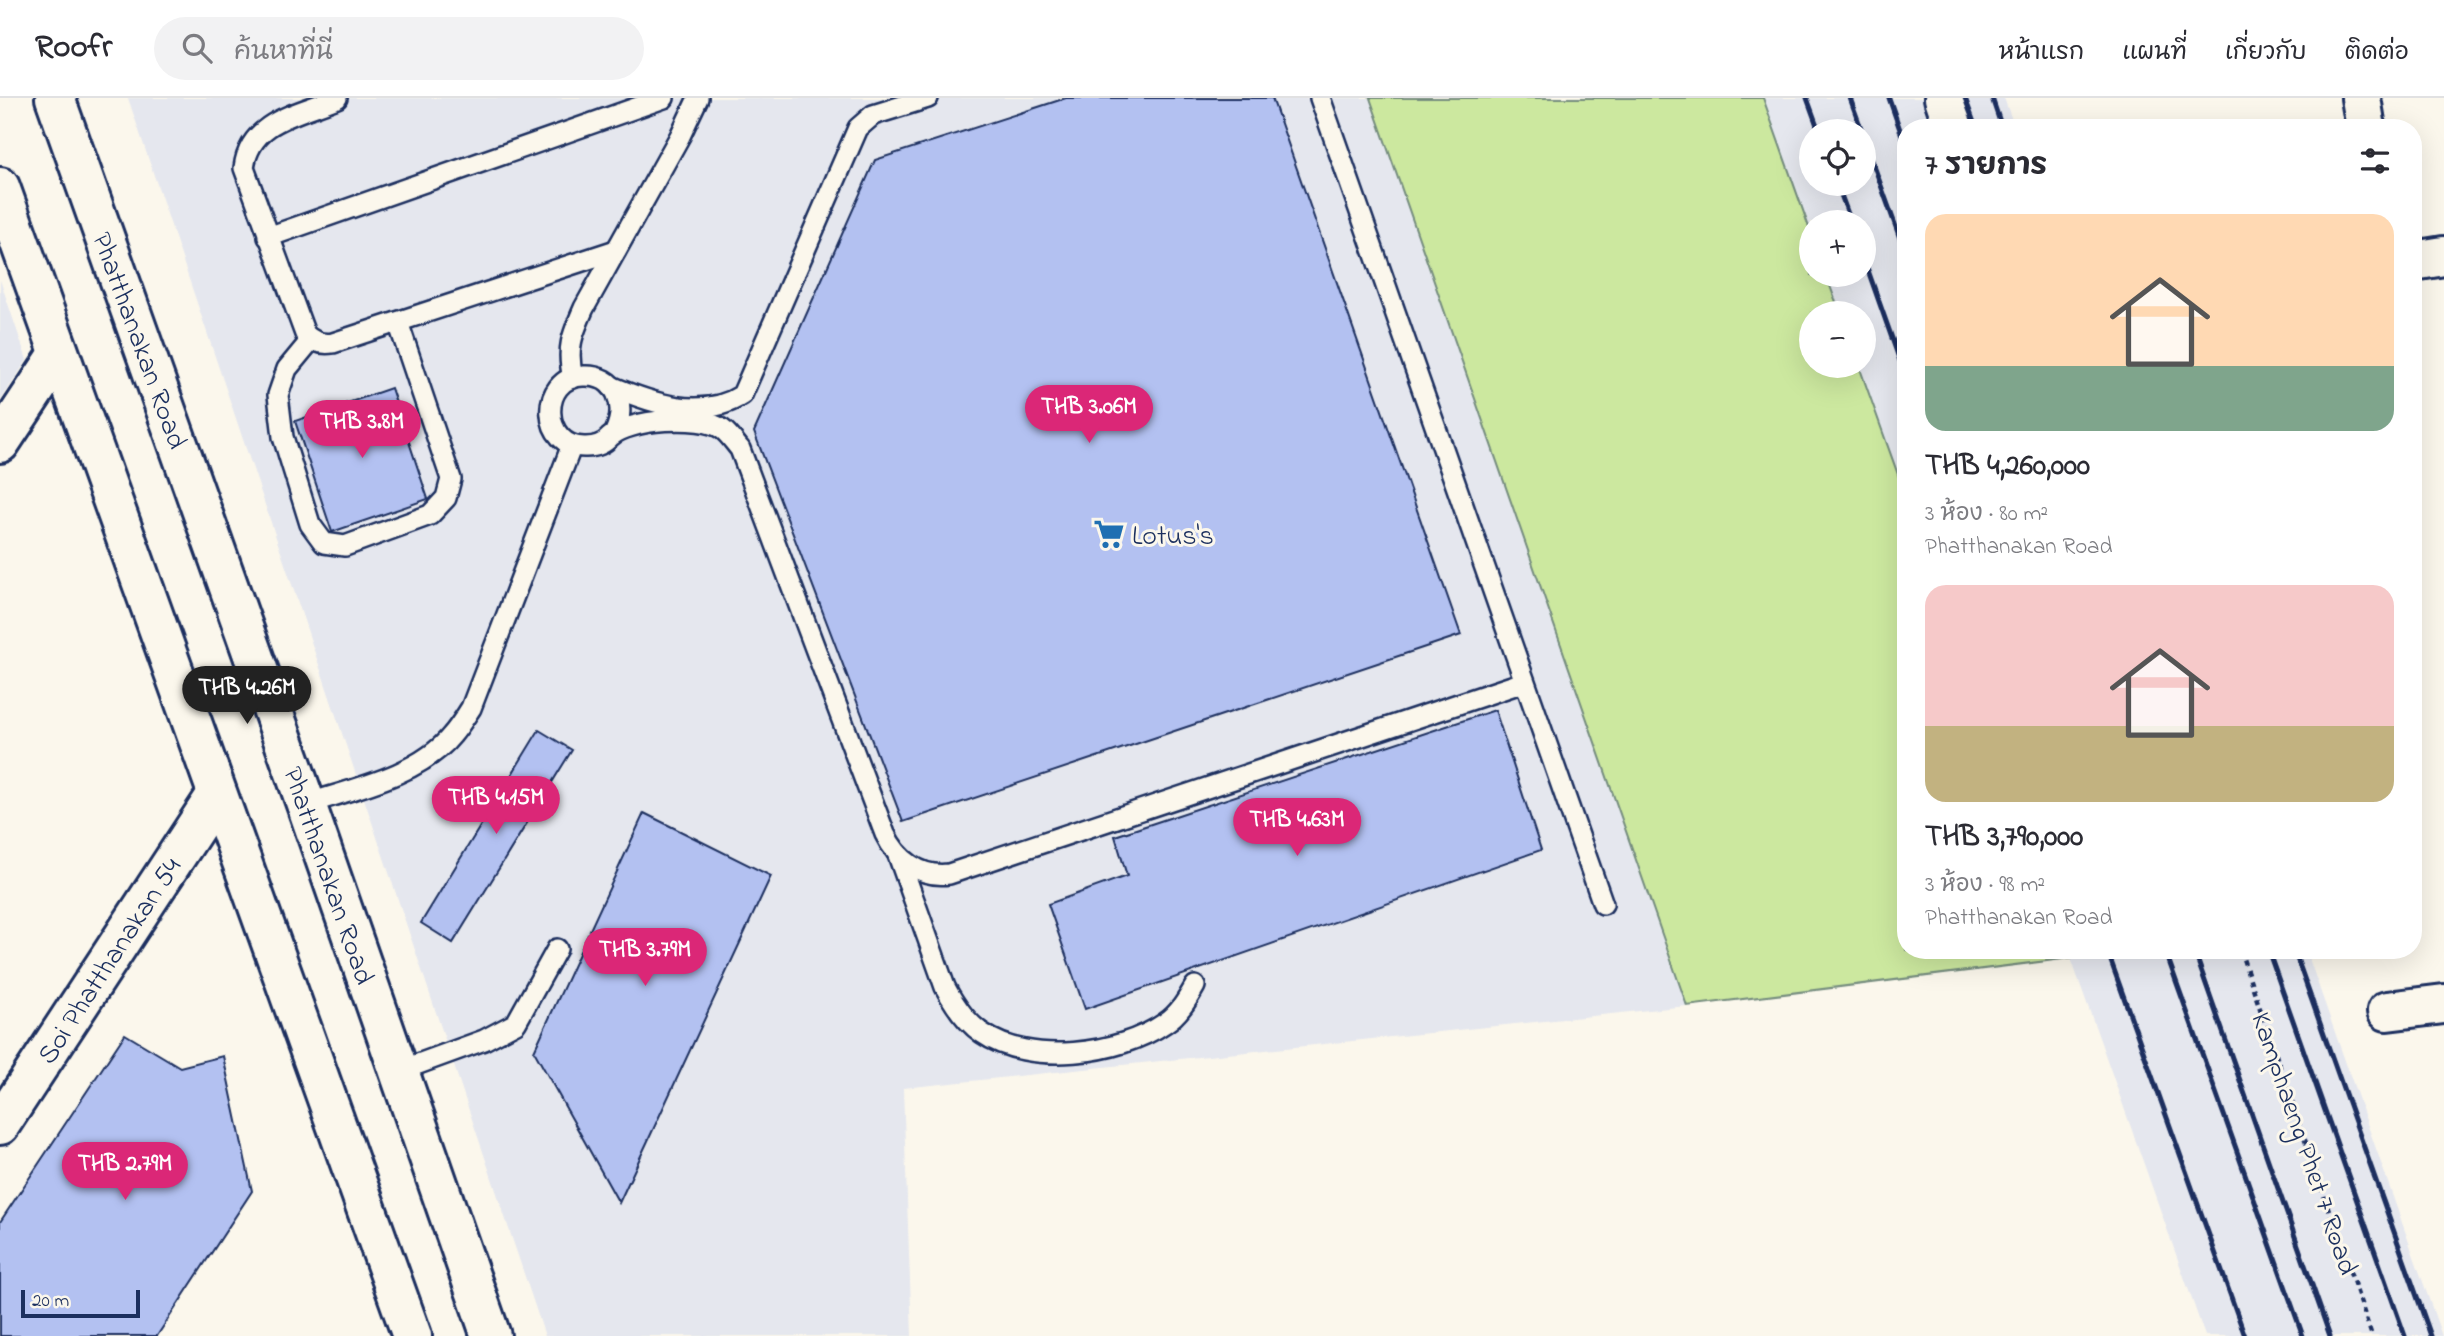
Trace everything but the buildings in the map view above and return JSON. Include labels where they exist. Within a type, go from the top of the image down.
[{"type":"main road","name":"Phatthanakan Road","points":[[55,98],[306,804],[491,1336]]},
{"type":"main road","points":[[1944,98],[1952,119]]},
{"type":"main road","points":[[2361,98],[2364,119]]},
{"type":"main road","points":[[0,187],[412,1336]]},
{"type":"main road","points":[[2422,260],[2444,256]]},
{"type":"main road","points":[[0,443],[59,354]]},
{"type":"main road","name":"Soi Phatthanakan 54","points":[[0,1125],[217,794]]},
{"type":"main road","points":[[2387,1012],[2444,1004]]},
{"type":"lane","points":[[337,98],[270,125],[250,144],[244,172],[305,334],[312,340],[333,343],[616,250]]},
{"type":"lane","points":[[268,237],[664,98]]},
{"type":"lane","points":[[573,378],[568,358],[572,335],[584,308],[680,136],[698,98]]},
{"type":"lane","points":[[611,386],[621,408],[620,421],[607,441],[584,447],[561,439],[554,429],[549,407],[559,386],[573,378],[591,376],[602,379],[611,386],[639,398],[670,408],[718,406],[743,395],[858,128],[873,115],[928,98]]},
{"type":"lane","points":[[1320,98],[1603,904]]},
{"type":"lane","points":[[312,340],[287,369],[278,395],[284,437],[310,524],[324,543],[345,546],[430,515],[446,498],[451,478],[398,322]]},
{"type":"lane","points":[[615,432],[651,420],[690,421],[720,427],[740,449],[885,834],[898,855],[945,987],[954,1003],[980,1032],[995,1041],[1038,1051],[1073,1052],[1127,1042],[1166,1023],[1185,1003],[1195,986]]},
{"type":"lane","points":[[306,804],[378,782],[413,767],[451,737],[471,708],[572,445]]},
{"type":"lane","points":[[898,855],[925,872],[949,874],[1524,682]]},
{"type":"lane","points":[[399,1071],[484,1040],[516,1023],[557,949]]},
{"type":"path","name":"Kamphaeng Phet 7 Road","points":[[2243,959],[2372,1336]]},
{"type":"shaded area","points":[[128,98],[1370,98],[1687,1006],[903,1088],[912,1336],[545,1336]]},
{"type":"shaded area","points":[[1763,98],[2004,98],[2012,119],[1897,119],[1897,472],[1863,378],[1876,378],[1876,301],[1836,301],[1830,287],[1876,287],[1876,210],[1803,210]]},
{"type":"shaded area","points":[[0,280],[27,360],[0,401]]},
{"type":"shaded area","points":[[2071,959],[2309,959],[2442,1336],[2205,1336]]},
{"type":"green space","points":[[1370,98],[1763,98],[1803,210],[1799,210],[1799,287],[1830,287],[1836,301],[1799,301],[1799,378],[1863,378],[1897,472],[1897,959],[2063,959],[1687,1006]]},
{"type":"railway","points":[[1807,98],[1815,119]]},
{"type":"railway","points":[[1850,98],[1858,119]]},
{"type":"railway","points":[[1889,98],[1897,121]]},
{"type":"railway","points":[[1965,98],[1973,119]]},
{"type":"railway","points":[[1992,98],[1999,119]]},
{"type":"railway","points":[[1876,171],[1897,230]]},
{"type":"railway","points":[[1841,196],[1847,210]]},
{"type":"railway","points":[[1874,287],[1897,352]]},
{"type":"railway","points":[[2110,959],[2245,1336]]},
{"type":"railway","points":[[2168,959],[2303,1336]]},
{"type":"railway","points":[[2197,959],[2330,1336]]},
{"type":"railway","points":[[2271,959],[2405,1336]]},
{"type":"railway","points":[[2297,959],[2431,1336]]},
{"type":"place","name":"Lotus's","points":[[1109,534]]}]
